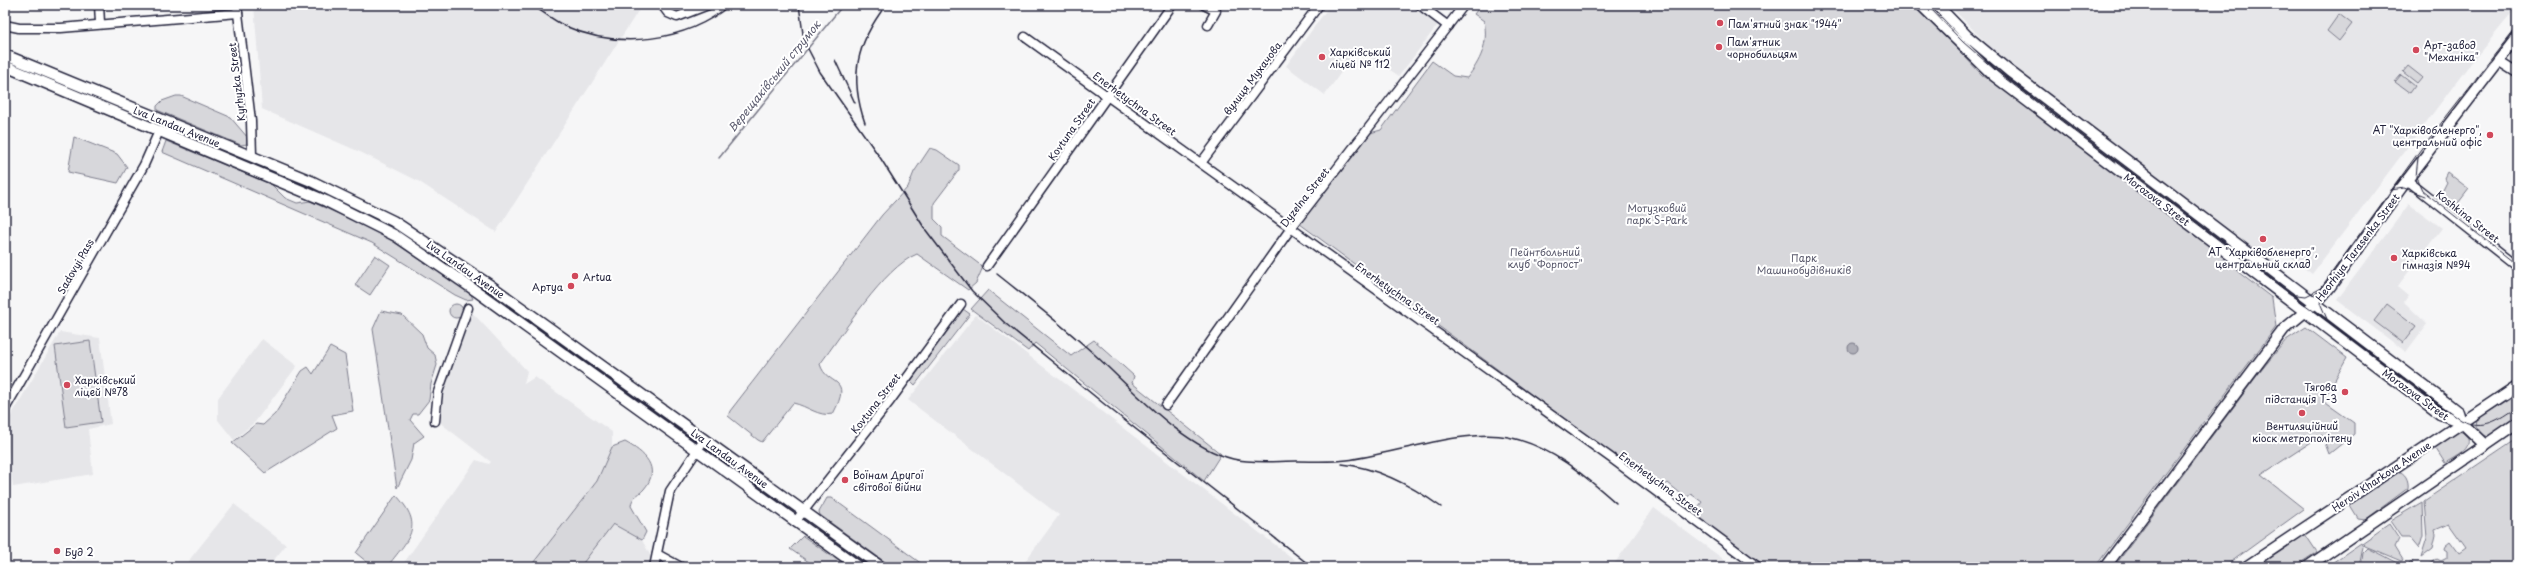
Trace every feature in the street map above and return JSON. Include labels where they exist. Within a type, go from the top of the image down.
[{"type":"main road","name":"Morozova Street","points":[[1920,5],[1993,76],[2440,414],[2460,417]]},
{"type":"main road","name":"Morozova Street","points":[[1937,5],[1967,36],[2009,71],[2315,303],[2460,417]]},
{"type":"main road","name":"Heorhiya Tarasenka Street","points":[[2106,567],[2284,329],[2315,303],[2517,37]]},
{"type":"main road","name":"Lva Landau Avenue","points":[[5,55],[332,190],[393,221],[445,254],[881,567]]},
{"type":"main road","name":"Lva Landau Avenue","points":[[5,66],[326,201],[396,236],[859,567]]},
{"type":"main road","points":[[194,146],[198,135]]},
{"type":"main road","points":[[247,168],[252,156]]},
{"type":"main road","points":[[2284,329],[2292,314],[2288,299]]},
{"type":"main road","points":[[549,344],[556,334]]},
{"type":"main road","name":"Heroiv Kharkova Avenue","points":[[2246,567],[2460,417],[2478,411],[2517,386]]},
{"type":"main road","points":[[2460,417],[2485,445]]},
{"type":"main road","points":[[2307,567],[2517,423]]},
{"type":"street","points":[[99,5],[100,23]]},
{"type":"street","points":[[662,5],[668,13],[677,17],[708,5]]},
{"type":"street","name":"Kovtuna Street","points":[[987,266],[1172,5]]},
{"type":"street","points":[[1204,5],[1216,12],[1208,24]]},
{"type":"street","name":"вулиця Мухачова","points":[[1201,163],[1319,5]]},
{"type":"street","points":[[1420,5],[1448,26]]},
{"type":"street","name":"Dyzelna Street","points":[[1166,405],[1291,228],[1464,5]]},
{"type":"street","points":[[5,25],[19,28],[61,28],[237,9]]},
{"type":"street","name":"Kyrhyzka Street","points":[[237,9],[247,80],[252,134],[252,156]]},
{"type":"street","name":"Enerhetychna Street","points":[[1025,37],[1758,567]]},
{"type":"street","points":[[2498,61],[2517,73]]},
{"type":"street","name":"Sadovyi Pass","points":[[5,410],[144,165],[159,131]]},
{"type":"street","name":"Koshkina Street","points":[[2407,180],[2517,267]]},
{"type":"street","name":"Kovtuna Street","points":[[795,522],[890,401],[961,304]]},
{"type":"street","points":[[435,421],[438,392],[468,308]]},
{"type":"street","points":[[654,567],[670,491],[704,440]]},
{"type":"street","points":[[657,554],[681,567]]},
{"type":"shaded area","points":[[254,5],[642,5],[496,232],[418,181],[360,152],[262,109]]},
{"type":"shaded area","points":[[670,5],[702,5],[682,13]]},
{"type":"shaded area","name":"Харківський ліцей № 112","points":[[1330,5],[1414,5],[1439,23],[1399,76],[1358,48],[1325,95],[1286,66]]},
{"type":"shaded area","points":[[1949,5],[2517,5],[2517,7],[2467,68],[2312,274],[2281,250],[2272,263],[2237,236],[2191,206],[2090,129],[1989,46]]},
{"type":"shaded area","name":"Харківська гімназія №94","points":[[2409,204],[2442,228],[2397,287],[2408,296],[2404,302],[2427,324],[2406,352],[2337,300]]},
{"type":"shaded area","points":[[468,308],[527,371],[524,384],[535,377],[612,432],[612,447],[597,481],[530,567],[401,567],[476,460],[489,464],[491,462],[439,422],[441,391]]},
{"type":"shaded area","points":[[976,315],[1295,560],[1290,567],[1021,567],[1059,515],[908,400]]},
{"type":"shaded area","name":"Харківський ліцей №78","points":[[60,332],[100,338],[111,424],[88,429],[93,474],[13,487],[5,426]]},
{"type":"shaded area","points":[[262,339],[297,366],[255,422],[234,440],[218,420],[218,398]]},
{"type":"shaded area","points":[[1853,343],[1858,348],[1853,353],[1848,348]]},
{"type":"shaded area","points":[[234,504],[286,545],[268,567],[187,567],[190,559]]},
{"type":"shaded area","points":[[1654,508],[1673,522],[1734,567],[1612,567]]},
{"type":"shaded area","points":[[613,524],[642,540],[655,564],[653,567],[579,567]]},
{"type":"green space","name":"Парк Машинобудівників","points":[[1481,5],[1916,5],[1982,75],[1997,83],[2236,263],[2238,272],[2272,298],[2276,327],[2095,567],[1766,567],[1693,514],[1702,502],[1691,494],[1686,498],[1668,483],[1660,489],[1300,224],[1370,133],[1381,130],[1432,61],[1453,76],[1467,78],[1476,65],[1484,45],[1484,21],[1474,14]]},
{"type":"green space","points":[[1924,5],[1934,5],[1964,36],[2290,287],[2285,293],[2012,86]]},
{"type":"green space","points":[[2339,14],[2352,24],[2339,41],[2327,31]]},
{"type":"green space","points":[[2408,66],[2422,77],[2417,83],[2403,72]]},
{"type":"green space","points":[[2401,75],[2415,86],[2410,93],[2395,82]]},
{"type":"green space","points":[[84,93],[192,138],[191,140],[83,96]]},
{"type":"green space","points":[[176,96],[181,96],[230,117],[248,138],[247,144],[241,145],[157,110],[157,106],[162,101]]},
{"type":"green space","points":[[74,137],[117,154],[127,167],[118,183],[68,172]]},
{"type":"green space","points":[[166,141],[271,184],[285,198],[297,203],[310,201],[380,233],[470,292],[473,299],[466,300],[455,295],[372,243],[162,152]]},
{"type":"green space","points":[[930,148],[937,150],[959,165],[959,170],[934,203],[934,219],[942,227],[942,236],[983,267],[976,283],[968,290],[917,254],[904,261],[864,303],[820,364],[823,371],[840,387],[841,393],[839,401],[833,414],[828,415],[818,413],[793,403],[762,442],[758,440],[728,416],[730,411],[882,215],[908,187],[914,172]]},
{"type":"green space","points":[[267,168],[332,196],[417,242],[416,245],[266,171]]},
{"type":"green space","points":[[2447,172],[2469,189],[2452,211],[2435,198],[2442,192],[2447,182],[2444,178]]},
{"type":"green space","points":[[421,246],[546,333],[544,336],[420,247]]},
{"type":"green space","points":[[375,255],[390,265],[370,295],[355,285]]},
{"type":"green space","points":[[988,290],[1071,356],[1094,340],[1134,376],[1132,383],[1221,454],[1204,481],[1035,343],[1028,351],[971,309]]},
{"type":"green space","points":[[456,304],[461,306],[463,311],[461,316],[456,318],[451,316],[449,311],[451,306]]},
{"type":"green space","points":[[2387,304],[2416,326],[2403,343],[2374,321]]},
{"type":"green space","points":[[963,309],[970,314],[915,385],[911,381]]},
{"type":"green space","points":[[381,311],[402,315],[422,334],[427,348],[435,355],[437,365],[431,384],[429,400],[418,414],[413,414],[410,420],[424,436],[414,443],[411,460],[397,488],[373,329]]},
{"type":"green space","points":[[2330,318],[2453,411],[2449,416],[2325,323]]},
{"type":"green space","points":[[2306,327],[2347,358],[2323,401],[2354,423],[2354,434],[2329,454],[2322,435],[2261,475],[2304,509],[2224,567],[2114,567],[2259,373],[2286,340]]},
{"type":"green space","points":[[90,341],[101,422],[66,427],[55,346]]},
{"type":"green space","points":[[559,343],[681,430],[695,441],[558,345]]},
{"type":"green space","points":[[330,347],[345,355],[353,411],[332,415],[337,428],[265,473],[232,443],[256,424],[263,425],[275,414],[302,371],[308,367],[313,374]]},
{"type":"green space","points":[[2517,392],[2517,417],[2488,437],[2482,435],[2476,426],[2477,419],[2511,398]]},
{"type":"green space","points":[[2457,431],[2462,432],[2468,438],[2467,447],[2461,453],[2445,463],[2436,449],[2426,453]]},
{"type":"green space","points":[[2517,438],[2517,567],[2431,567],[2429,565],[2437,559],[2441,561],[2447,558],[2447,551],[2444,549],[2445,545],[2450,541],[2459,553],[2466,548],[2449,524],[2435,530],[2436,535],[2433,548],[2421,557],[2427,538],[2424,501]]},
{"type":"green space","points":[[625,442],[644,456],[651,468],[649,481],[644,489],[634,498],[631,506],[646,532],[642,540],[613,524],[580,567],[530,567],[597,481],[612,447]]},
{"type":"green space","points":[[714,454],[788,508],[787,510],[712,456]]},
{"type":"green space","points":[[2397,471],[2406,477],[2408,488],[2365,520],[2358,519],[2350,506],[2351,501]]},
{"type":"green space","points":[[396,495],[405,506],[410,516],[412,524],[411,532],[407,540],[387,567],[373,567],[356,553]]},
{"type":"green space","points":[[827,498],[832,498],[926,567],[892,567],[820,515],[819,512]]},
{"type":"green space","points":[[2422,502],[2423,536],[2419,549],[2409,537],[2401,537],[2390,521]]},
{"type":"green space","points":[[2389,524],[2399,539],[2395,547],[2403,560],[2401,561],[2365,546],[2362,543]]},
{"type":"green space","points":[[816,528],[871,567],[866,567],[815,531]]},
{"type":"green space","points":[[2305,534],[2317,552],[2294,567],[2257,567]]},
{"type":"green space","points":[[803,536],[847,567],[816,567],[790,549]]},
{"type":"green space","points":[[2361,543],[2363,547],[2359,567],[2326,567]]},
{"type":"green space","points":[[2368,548],[2397,563],[2408,564],[2411,561],[2412,563],[2407,567],[2361,567],[2363,553]]},
{"type":"waterway","name":"Верещаківський струмок","points":[[719,158],[843,5]]},
{"type":"tram line","points":[[1927,5],[1963,42],[2002,76],[2290,294],[2306,296],[2320,289],[2421,149],[2517,26]]},
{"type":"tram line","points":[[2418,157],[2416,177],[2422,190],[2517,265]]},
{"type":"tram line","points":[[2391,190],[2404,188],[2425,196]]},
{"type":"tram line","points":[[2323,287],[2321,305],[2327,319]]},
{"type":"tram line","points":[[2292,295],[2461,420],[2469,423],[2484,424],[2497,420],[2517,407]]},
{"type":"railway","points":[[532,5],[561,24],[586,34],[629,40],[672,34],[693,27],[712,18],[730,5]]},
{"type":"railway","points":[[799,5],[804,41],[820,72],[881,159],[925,229],[972,291],[1006,324],[1114,412],[1312,567]]},
{"type":"railway","points":[[865,123],[857,91],[858,61],[868,33],[886,5]]},
{"type":"railway","points":[[835,60],[855,103]]},
{"type":"railway","points":[[997,274],[1074,337],[1154,411],[1193,441],[1213,452],[1241,461],[1335,461],[1365,457],[1429,443],[1471,436],[1491,435],[1508,437],[1524,441],[1553,454],[1592,482],[1616,503]]},
{"type":"railway","points":[[1342,464],[1369,469],[1394,479],[1407,485],[1441,507]]},
{"type":"place","name":"Пам'ятний знак \"1944\"","points":[[1720,23]]},
{"type":"place","name":"Пам'ятник чорнобильцям","points":[[1719,47]]},
{"type":"place","name":"Арт-завод \"Механіка\"","points":[[2416,50]]},
{"type":"place","name":"Харківський ліцей № 112","points":[[1322,57]]},
{"type":"place","name":"АТ \"Харківобленерго\", центральний офіс","points":[[2490,135]]},
{"type":"place","name":"АТ \"Харківобленерго\", центральний склад","points":[[2263,239]]},
{"type":"place","name":"Харківська гімназія №94","points":[[2394,258]]},
{"type":"place","name":"Artua","points":[[575,276]]},
{"type":"place","name":"Артуа","points":[[571,286]]},
{"type":"place","name":"Харківський ліцей №78","points":[[67,385]]},
{"type":"place","name":"Тягова підстанція Т-3","points":[[2345,392]]},
{"type":"place","name":"Вентиляційний кіоск метрополітену","points":[[2302,413]]},
{"type":"place","name":"Воїнам Другої світової війни","points":[[845,480]]},
{"type":"place","name":"Буд 2","points":[[57,551]]},
{"type":"park label","name":"Мотузковий парк S-Park","points":[[1657,212]]},
{"type":"park label","name":"Пейнтбольний клуб \"Форпост\"","points":[[1545,256]]}]
